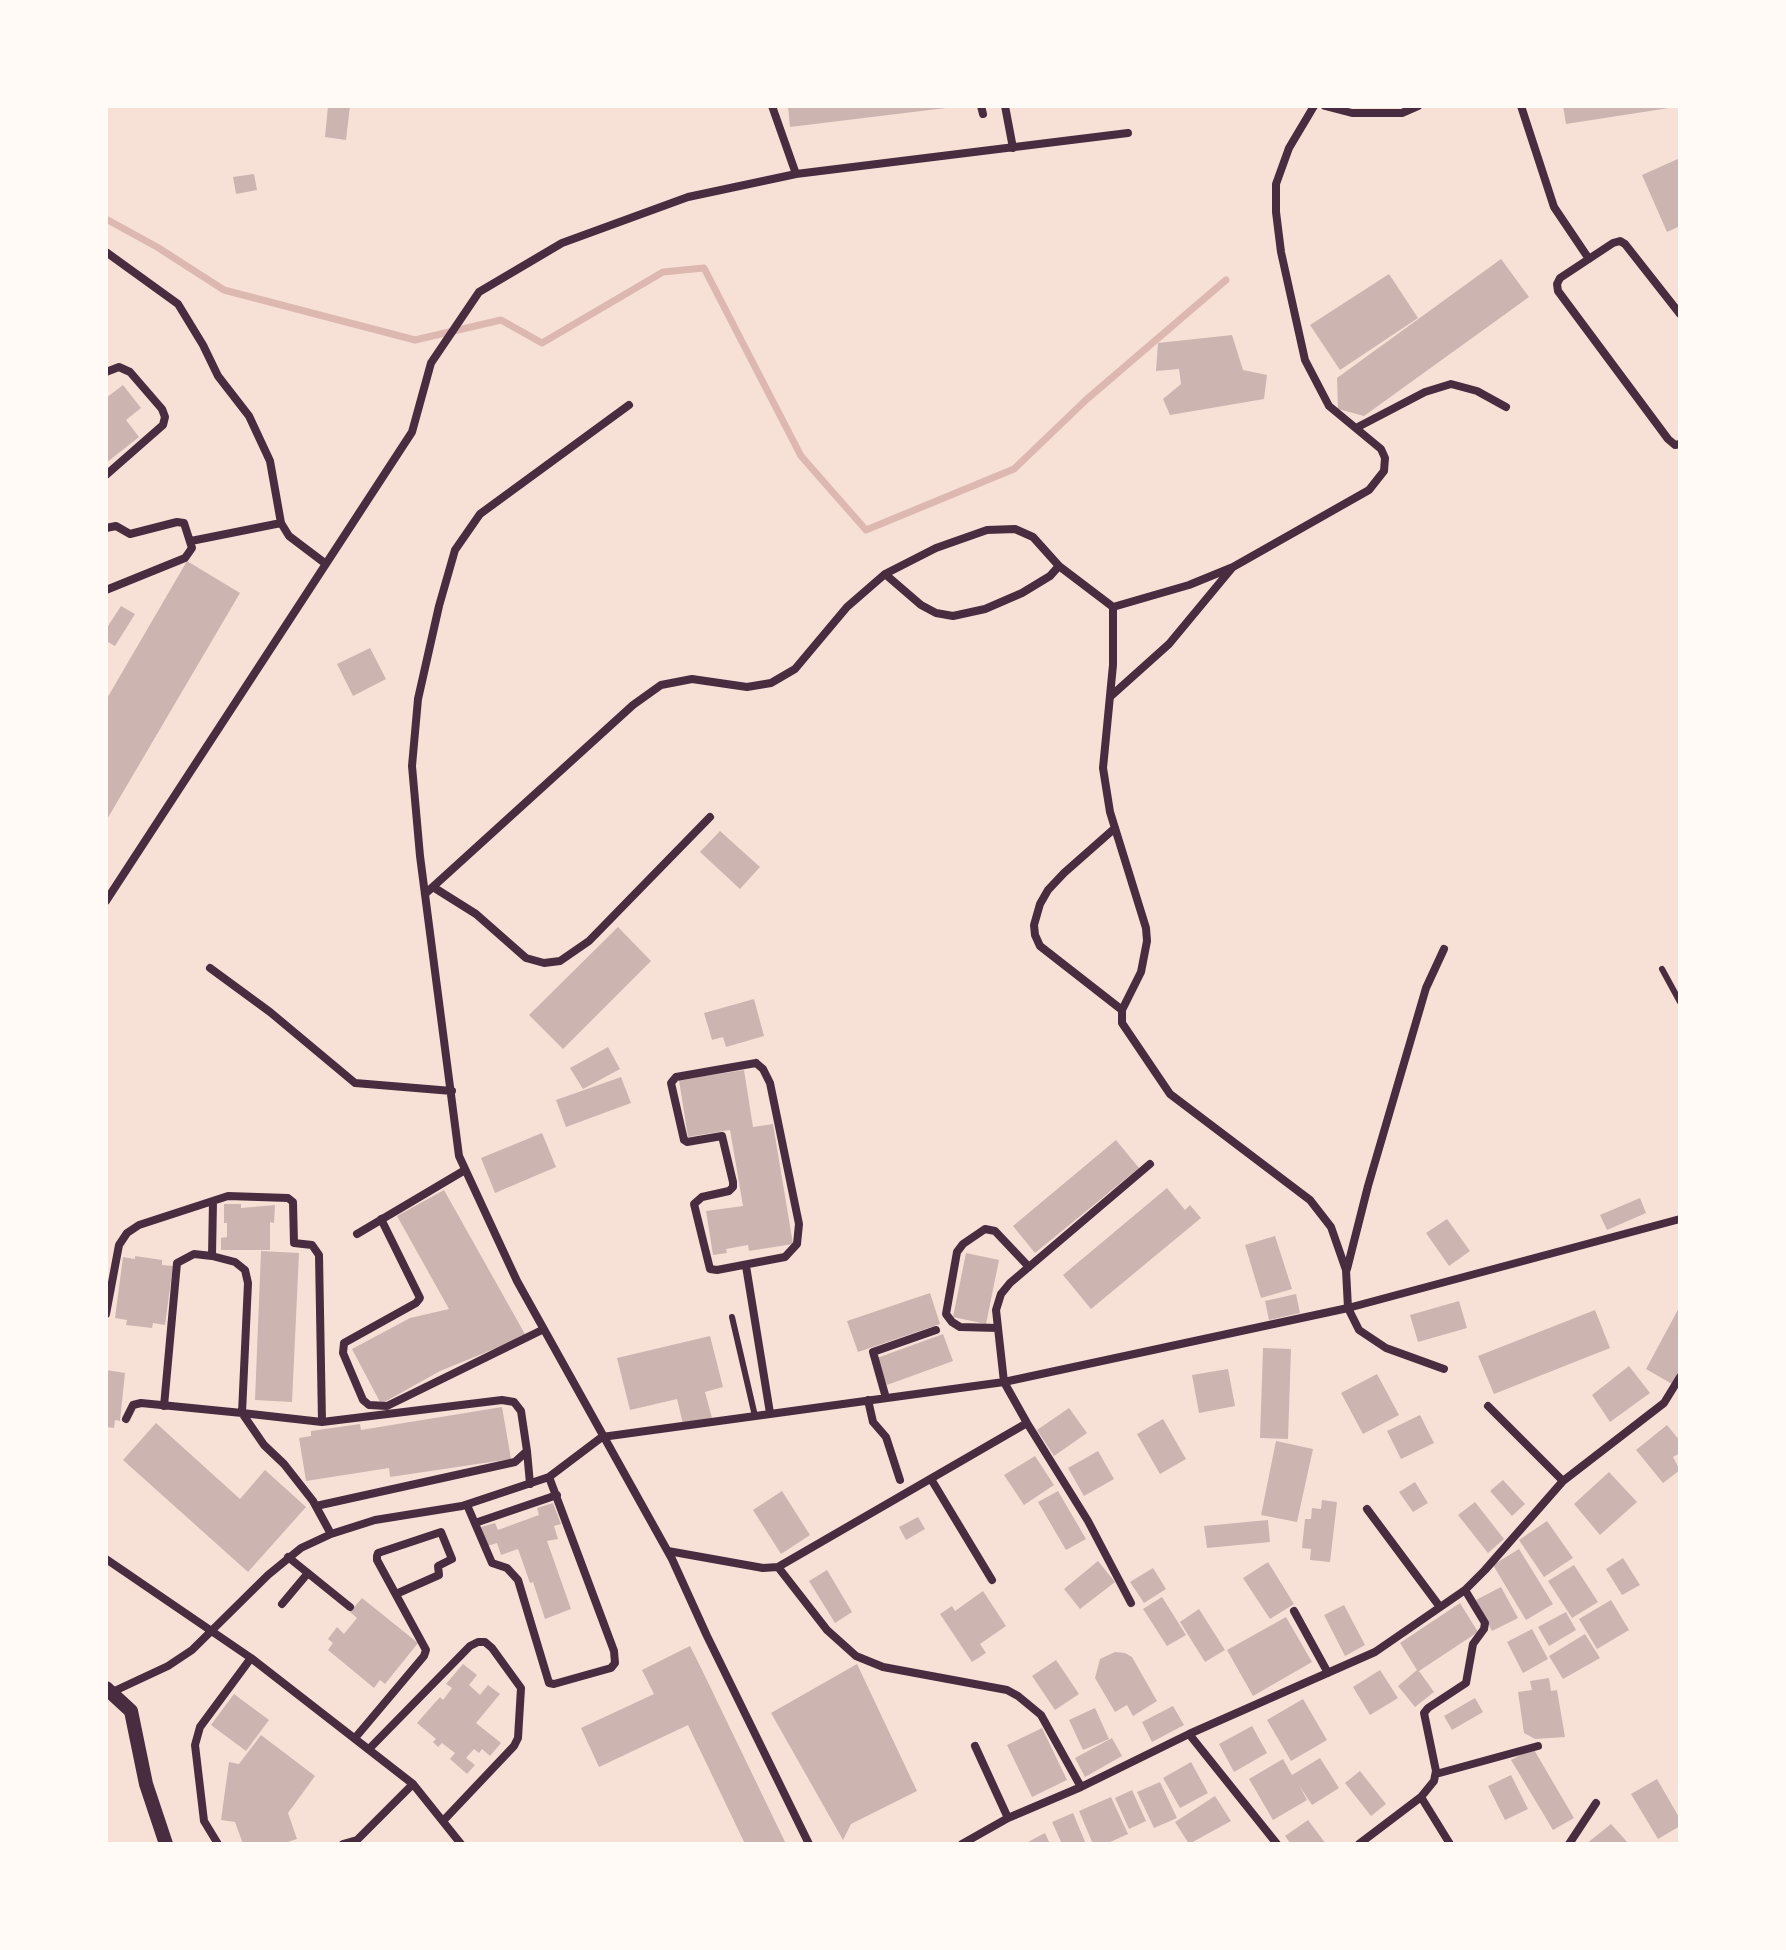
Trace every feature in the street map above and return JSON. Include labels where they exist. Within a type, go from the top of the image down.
[{"type":"street","points":[[772,106],[796,174]]},
{"type":"street","points":[[1005,106],[1013,148]]},
{"type":"street","points":[[1113,607],[1189,585],[1233,567],[1369,490],[1384,471],[1385,458],[1381,449],[1329,406],[1305,360],[1281,252],[1276,184],[1289,148],[1314,106]]},
{"type":"street","points":[[1325,106],[1352,113],[1402,113],[1418,106]]},
{"type":"street","points":[[1521,106],[1554,207],[1589,259]]},
{"type":"street","points":[[106,901],[412,432],[431,363],[479,292],[562,243],[688,197],[796,174],[1128,133]]},
{"type":"street","points":[[1680,314],[1620,241],[1560,278],[1557,284],[1558,291],[1668,439],[1675,445],[1680,444]]},
{"type":"street","points":[[106,252],[178,304],[218,376],[249,416],[270,461],[281,523],[289,536],[326,564]]},
{"type":"street","points":[[106,372],[119,367],[130,372],[162,409],[165,417],[163,425],[106,475]]},
{"type":"street","points":[[1356,428],[1425,392],[1451,384],[1477,391],[1506,407]]},
{"type":"street","points":[[629,405],[480,514],[455,550],[439,606],[418,699],[412,766],[459,1156],[542,1330],[668,1551],[809,1844]]},
{"type":"street","points":[[106,528],[116,526],[130,534],[184,523],[192,548],[185,558],[106,590]]},
{"type":"street","points":[[191,541],[281,523]]},
{"type":"street","points":[[429,891],[661,685],[692,679],[747,687],[771,683],[795,669],[847,607],[885,574],[936,548],[987,530],[1015,529],[1033,537],[1059,566],[1113,607]]},
{"type":"street","points":[[885,574],[921,605],[936,613],[953,616],[985,609],[1022,593],[1050,576],[1059,566]]},
{"type":"street","points":[[1111,696],[1169,644],[1233,567]]},
{"type":"street","points":[[1113,607],[1111,696],[1103,768],[1115,828],[1146,928],[1147,941],[1141,972],[1122,1010],[1122,1023],[1170,1094],[1310,1200],[1331,1227],[1346,1270],[1348,1308],[1359,1330],[1386,1348],[1444,1369]]},
{"type":"street","points":[[429,891],[476,914],[526,958],[544,963],[560,961],[589,941],[710,817]]},
{"type":"street","points":[[1115,828],[1048,890],[1034,925],[1040,946],[1122,1010]]},
{"type":"street","points":[[1346,1270],[1426,988],[1444,949]]},
{"type":"street","points":[[210,968],[270,1012],[355,1083],[452,1091]]},
{"type":"street","points":[[756,1063],[770,1083],[799,1224],[797,1244],[785,1257],[746,1266],[717,1270],[707,1266],[694,1204],[702,1197],[729,1191],[733,1182],[722,1136],[684,1140],[671,1083],[676,1077],[756,1063]]},
{"type":"street","points":[[1131,1603],[1088,1521],[1004,1382],[996,1310],[1001,1294],[1029,1267],[1150,1164]]},
{"type":"street","points":[[357,1234],[465,1170]]},
{"type":"street","points":[[106,1314],[119,1245],[127,1233],[139,1225],[228,1196],[288,1198],[293,1202],[294,1243],[312,1245],[319,1255],[322,1422]]},
{"type":"street","points":[[212,1256],[213,1201]]},
{"type":"street","points":[[381,1219],[420,1298],[344,1343],[343,1353],[363,1400],[369,1405],[387,1406],[542,1330]]},
{"type":"street","points":[[166,1844],[146,1784],[131,1711],[108,1692],[168,1666],[192,1650],[288,1557],[331,1534],[375,1520],[467,1505],[530,1484],[549,1477],[602,1437],[1004,1382],[1348,1308],[1680,1219]]},
{"type":"street","points":[[998,1328],[960,1327],[946,1314],[957,1252],[985,1229],[995,1231],[1029,1267]]},
{"type":"street","points":[[164,1406],[177,1263],[194,1254],[235,1262],[245,1270],[248,1283],[242,1413],[264,1445],[284,1464],[316,1506],[331,1534]]},
{"type":"street","points":[[746,1266],[770,1413]]},
{"type":"street","points":[[886,1398],[873,1352],[936,1330]]},
{"type":"street","points":[[962,1844],[1008,1818],[1375,1652],[1465,1590],[1563,1481],[1664,1403],[1680,1377]]},
{"type":"street","points":[[126,1419],[133,1405],[322,1422],[502,1400],[514,1402],[521,1411],[530,1484]]},
{"type":"street","points":[[868,1400],[873,1422],[886,1437],[900,1480]]},
{"type":"street","points":[[1488,1406],[1563,1481]]},
{"type":"street","points":[[668,1551],[763,1568],[778,1567],[1027,1423]]},
{"type":"street","points":[[316,1506],[515,1462],[527,1451]]},
{"type":"street","points":[[467,1505],[492,1563],[507,1568],[518,1580],[549,1683],[611,1668],[615,1663],[614,1651],[549,1477]]},
{"type":"street","points":[[931,1479],[992,1580]]},
{"type":"street","points":[[475,1523],[557,1495]]},
{"type":"street","points":[[1367,1509],[1440,1607]]},
{"type":"street","points":[[355,1738],[426,1650],[377,1560],[378,1553],[441,1532],[452,1559],[438,1566],[439,1575],[396,1594]]},
{"type":"street","points":[[288,1557],[350,1607]]},
{"type":"street","points":[[106,1559],[251,1658],[413,1784],[461,1844]]},
{"type":"street","points":[[778,1567],[827,1630],[856,1656],[883,1667],[1007,1690],[1018,1696],[1041,1715],[1081,1787]]},
{"type":"street","points":[[282,1604],[308,1573]]},
{"type":"street","points":[[1436,1774],[1424,1713],[1466,1683],[1473,1644],[1485,1623],[1465,1590]]},
{"type":"street","points":[[1294,1611],[1328,1673]]},
{"type":"street","points":[[369,1749],[470,1646],[485,1642],[492,1648],[521,1688],[518,1738],[443,1821]]},
{"type":"street","points":[[204,1844],[216,1842],[204,1821],[195,1745],[200,1727],[251,1658]]},
{"type":"street","points":[[1189,1734],[1277,1844]]},
{"type":"street","points":[[975,1746],[1008,1818]]},
{"type":"street","points":[[1359,1844],[1421,1797],[1436,1774],[1538,1746]]},
{"type":"street","points":[[343,1844],[357,1840],[413,1784]]},
{"type":"street","points":[[1421,1797],[1450,1844]]},
{"type":"street","points":[[1569,1844],[1596,1803]]},
{"type":"lane","points":[[1662,969],[1680,1002]]},
{"type":"lane","points":[[732,1317],[755,1416]]},
{"type":"building","points":[[328,106],[350,106],[346,140],[325,137]]},
{"type":"building","points":[[788,106],[945,106],[946,108],[790,127]]},
{"type":"building","points":[[1563,106],[1669,106],[1669,108],[1566,124]]},
{"type":"building","points":[[1680,158],[1680,226],[1667,232],[1642,175]]},
{"type":"building","points":[[254,174],[257,190],[236,194],[233,177]]},
{"type":"building","points":[[1501,259],[1529,297],[1364,416],[1338,409],[1337,378]]},
{"type":"building","points":[[1389,274],[1418,318],[1340,370],[1310,325]]},
{"type":"building","points":[[1232,335],[1243,370],[1267,375],[1264,399],[1170,415],[1163,399],[1181,384],[1179,369],[1156,371],[1158,343]]},
{"type":"building","points":[[123,385],[141,408],[126,420],[139,437],[106,463],[106,398]]},
{"type":"building","points":[[187,561],[240,593],[106,821],[106,700]]},
{"type":"building","points":[[121,606],[135,614],[115,646],[106,641],[106,629]]},
{"type":"building","points":[[370,648],[386,679],[353,696],[337,664]]},
{"type":"building","points":[[720,831],[760,867],[740,889],[700,852]]},
{"type":"building","points":[[618,927],[651,961],[563,1049],[529,1015]]},
{"type":"building","points":[[754,999],[764,1036],[726,1047],[723,1037],[712,1040],[704,1013]]},
{"type":"building","points":[[608,1047],[620,1069],[583,1089],[570,1068]]},
{"type":"building","points":[[744,1070],[753,1127],[773,1124],[793,1244],[749,1251],[748,1245],[713,1255],[706,1211],[743,1206],[730,1130],[688,1137],[679,1080]]},
{"type":"building","points":[[621,1077],[631,1103],[566,1127],[556,1100]]},
{"type":"building","points":[[542,1133],[556,1167],[495,1193],[481,1158]]},
{"type":"building","points":[[1116,1140],[1139,1168],[1035,1253],[1013,1226]]},
{"type":"building","points":[[1167,1188],[1185,1210],[1190,1205],[1201,1218],[1091,1309],[1063,1275]]},
{"type":"building","points":[[444,1190],[526,1336],[440,1371],[381,1404],[352,1349],[410,1318],[449,1309],[397,1216]]},
{"type":"building","points":[[1640,1198],[1646,1213],[1607,1230],[1600,1215]]},
{"type":"building","points":[[224,1204],[241,1204],[241,1208],[275,1205],[274,1223],[270,1222],[270,1250],[221,1250],[221,1238],[227,1237]]},
{"type":"building","points":[[1447,1219],[1470,1251],[1449,1266],[1426,1233]]},
{"type":"building","points":[[1275,1236],[1292,1289],[1261,1298],[1245,1245]]},
{"type":"building","points":[[261,1251],[299,1253],[292,1402],[255,1400]]},
{"type":"building","points":[[966,1253],[999,1260],[986,1324],[953,1317]]},
{"type":"building","points":[[135,1256],[162,1260],[162,1265],[173,1266],[165,1325],[153,1323],[152,1328],[126,1325],[127,1320],[115,1318],[123,1257],[135,1259]]},
{"type":"building","points":[[930,1293],[940,1324],[858,1352],[847,1321]]},
{"type":"building","points":[[1296,1294],[1300,1313],[1269,1320],[1265,1301]]},
{"type":"building","points":[[1459,1301],[1467,1328],[1418,1342],[1410,1315]]},
{"type":"building","points":[[1680,1306],[1680,1370],[1672,1384],[1646,1369]]},
{"type":"building","points":[[1595,1310],[1610,1348],[1494,1394],[1478,1356]]},
{"type":"building","points":[[943,1334],[953,1361],[887,1385],[877,1358]]},
{"type":"building","points":[[710,1336],[723,1387],[705,1392],[712,1418],[683,1424],[677,1399],[630,1410],[617,1358]]},
{"type":"building","points":[[1263,1348],[1291,1349],[1288,1439],[1260,1438]]},
{"type":"building","points":[[1629,1366],[1650,1393],[1610,1422],[1592,1395]]},
{"type":"building","points":[[1228,1369],[1235,1406],[1199,1413],[1192,1375]]},
{"type":"building","points":[[106,1370],[125,1373],[120,1421],[115,1420],[114,1428],[106,1427]]},
{"type":"building","points":[[1377,1374],[1399,1415],[1363,1434],[1341,1393]]},
{"type":"building","points":[[502,1407],[511,1459],[390,1477],[389,1468],[306,1481],[299,1438],[311,1436],[311,1431],[360,1424],[361,1430]]},
{"type":"building","points":[[1069,1408],[1087,1433],[1054,1456],[1037,1430]]},
{"type":"building","points":[[1420,1415],[1434,1443],[1401,1459],[1387,1431]]},
{"type":"building","points":[[1163,1419],[1186,1459],[1160,1474],[1137,1434]]},
{"type":"building","points":[[156,1423],[240,1499],[265,1470],[306,1507],[248,1572],[123,1460]]},
{"type":"building","points":[[1667,1425],[1680,1441],[1680,1453],[1673,1457],[1680,1470],[1663,1483],[1636,1450]]},
{"type":"building","points":[[1276,1441],[1313,1449],[1297,1522],[1261,1515]]},
{"type":"building","points":[[1098,1451],[1114,1479],[1084,1496],[1068,1468]]},
{"type":"building","points":[[1035,1456],[1054,1485],[1024,1505],[1004,1475]]},
{"type":"building","points":[[1609,1472],[1637,1502],[1600,1535],[1574,1504]]},
{"type":"building","points":[[1503,1480],[1525,1504],[1512,1516],[1490,1491]]},
{"type":"building","points":[[1415,1482],[1428,1503],[1413,1512],[1399,1492]]},
{"type":"building","points":[[782,1491],[810,1535],[781,1554],[753,1510]]},
{"type":"building","points":[[1058,1491],[1086,1539],[1066,1550],[1038,1502]]},
{"type":"building","points":[[1322,1500],[1337,1502],[1330,1562],[1310,1560],[1311,1549],[1302,1548],[1305,1519],[1311,1519],[1312,1508],[1321,1509]]},
{"type":"building","points":[[1475,1502],[1504,1539],[1488,1553],[1458,1515]]},
{"type":"building","points":[[553,1503],[561,1524],[554,1526],[558,1539],[547,1541],[571,1609],[545,1619],[518,1549],[501,1555],[497,1543],[487,1546],[481,1527],[495,1523],[498,1530],[539,1515],[537,1508]]},
{"type":"building","points":[[918,1517],[925,1529],[906,1540],[899,1527]]},
{"type":"building","points":[[1268,1520],[1270,1542],[1207,1548],[1204,1526]]},
{"type":"building","points":[[1547,1521],[1573,1558],[1544,1577],[1519,1540]]},
{"type":"building","points":[[1519,1549],[1553,1604],[1526,1620],[1493,1565]]},
{"type":"building","points":[[1623,1558],[1640,1585],[1622,1595],[1606,1569]]},
{"type":"building","points":[[1098,1561],[1115,1582],[1080,1609],[1064,1589]]},
{"type":"building","points":[[1268,1562],[1294,1604],[1270,1619],[1243,1578]]},
{"type":"building","points":[[1574,1565],[1598,1602],[1572,1618],[1548,1581]]},
{"type":"building","points":[[1153,1568],[1166,1589],[1144,1603],[1130,1582]]},
{"type":"building","points":[[827,1570],[852,1612],[835,1623],[809,1581]]},
{"type":"building","points":[[1501,1587],[1518,1618],[1492,1631],[1476,1600]]},
{"type":"building","points":[[983,1591],[1006,1626],[980,1644],[986,1653],[972,1662],[940,1614],[952,1606],[955,1611]]},
{"type":"building","points":[[1162,1597],[1186,1635],[1167,1646],[1143,1609]]},
{"type":"building","points":[[362,1598],[418,1643],[385,1684],[380,1680],[374,1688],[328,1650],[333,1643],[328,1639],[337,1627],[344,1634],[357,1618],[350,1612]]},
{"type":"building","points":[[1611,1600],[1629,1630],[1597,1649],[1579,1619]]},
{"type":"building","points":[[1460,1603],[1478,1632],[1419,1671],[1434,1692],[1415,1707],[1398,1686],[1417,1670],[1400,1643]]},
{"type":"building","points":[[1344,1605],[1365,1645],[1345,1656],[1324,1615]]},
{"type":"building","points":[[1199,1609],[1225,1650],[1205,1662],[1180,1622]]},
{"type":"building","points":[[1566,1612],[1576,1630],[1549,1646],[1538,1627]]},
{"type":"building","points":[[1286,1617],[1312,1662],[1253,1696],[1227,1650]]},
{"type":"building","points":[[1532,1629],[1548,1659],[1523,1673],[1507,1642]]},
{"type":"building","points":[[1585,1634],[1600,1658],[1563,1679],[1549,1656]]},
{"type":"building","points":[[690,1646],[786,1844],[745,1844],[688,1725],[599,1767],[581,1728],[654,1694],[642,1670]]},
{"type":"building","points":[[1115,1652],[1132,1657],[1157,1701],[1133,1716],[1127,1705],[1115,1712],[1095,1678],[1100,1659]]},
{"type":"building","points":[[1056,1660],[1079,1694],[1055,1710],[1032,1676]]},
{"type":"building","points":[[463,1664],[477,1675],[469,1685],[480,1695],[488,1685],[500,1694],[476,1723],[501,1743],[490,1756],[482,1749],[479,1753],[474,1749],[466,1758],[475,1765],[467,1774],[450,1759],[455,1753],[442,1743],[438,1747],[433,1742],[436,1739],[417,1723],[440,1697],[443,1700],[452,1688],[446,1684]]},
{"type":"building","points":[[857,1664],[917,1791],[851,1824],[843,1840],[771,1713]]},
{"type":"building","points":[[1380,1670],[1398,1698],[1370,1715],[1353,1687]]},
{"type":"building","points":[[1549,1678],[1551,1691],[1557,1690],[1565,1737],[1535,1739],[1524,1733],[1518,1692],[1532,1690],[1530,1681]]},
{"type":"building","points":[[234,1694],[269,1720],[246,1751],[211,1725]]},
{"type":"building","points":[[1475,1698],[1483,1712],[1452,1730],[1444,1716]]},
{"type":"building","points":[[1303,1699],[1327,1740],[1291,1761],[1267,1720]]},
{"type":"building","points":[[1173,1706],[1184,1725],[1152,1742],[1142,1722]]},
{"type":"building","points":[[1095,1708],[1109,1739],[1083,1750],[1069,1720]]},
{"type":"building","points":[[1252,1726],[1267,1753],[1234,1772],[1219,1744]]},
{"type":"building","points":[[1042,1728],[1067,1780],[1032,1797],[1007,1745]]},
{"type":"building","points":[[261,1735],[315,1776],[288,1813],[297,1839],[282,1844],[243,1844],[235,1822],[221,1820],[229,1762],[239,1764]]},
{"type":"building","points":[[1112,1738],[1122,1756],[1085,1777],[1075,1758]]},
{"type":"building","points":[[1533,1748],[1574,1818],[1553,1830],[1511,1760]]},
{"type":"building","points":[[1320,1758],[1339,1788],[1312,1805],[1299,1785],[1307,1800],[1273,1820],[1249,1779],[1283,1759],[1292,1775]]},
{"type":"building","points":[[1191,1762],[1208,1793],[1180,1808],[1163,1778]]},
{"type":"building","points":[[1360,1771],[1386,1804],[1371,1816],[1345,1783]]},
{"type":"building","points":[[1511,1775],[1528,1809],[1505,1820],[1488,1786]]},
{"type":"building","points":[[1657,1779],[1680,1819],[1680,1826],[1658,1839],[1631,1794]]},
{"type":"building","points":[[1160,1782],[1177,1818],[1154,1828],[1137,1792]]},
{"type":"building","points":[[1132,1790],[1146,1821],[1129,1829],[1115,1798]]},
{"type":"building","points":[[1215,1796],[1231,1821],[1189,1844],[1175,1822]]},
{"type":"building","points":[[1111,1797],[1128,1834],[1106,1844],[1093,1844],[1079,1811]]},
{"type":"building","points":[[1073,1813],[1086,1844],[1062,1844],[1052,1822]]},
{"type":"building","points":[[1308,1820],[1326,1844],[1291,1844],[1285,1836]]},
{"type":"building","points":[[1611,1824],[1629,1844],[1586,1844]]},
{"type":"building","points":[[1045,1833],[1050,1844],[1024,1844]]},
{"type":"waterway","points":[[106,219],[224,290],[415,340],[501,320],[542,343],[663,272],[704,268],[801,456],[866,530],[1014,469],[1087,399],[1226,280]]}]
